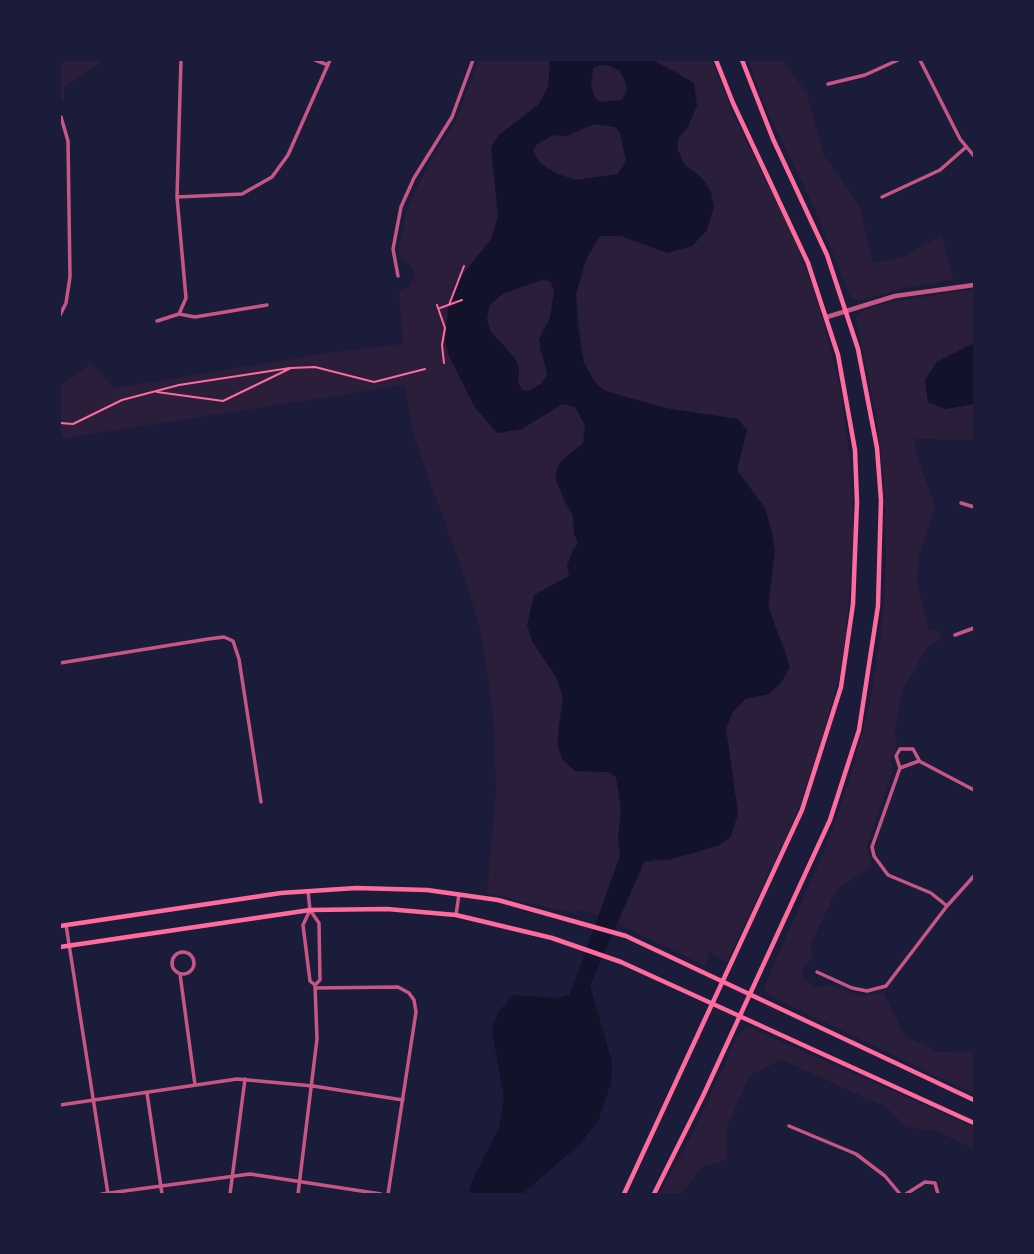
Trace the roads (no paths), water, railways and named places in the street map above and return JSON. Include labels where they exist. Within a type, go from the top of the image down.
[{"type":"main road","points":[[624,1195],[802,810],[832,722],[849,645],[858,502],[848,396],[828,317],[808,263],[733,103],[716,60]]},
{"type":"main road","points":[[654,1195],[813,861],[845,779],[859,730],[874,649],[881,552],[877,448],[868,392],[847,310],[828,255],[773,139],[741,60]]},
{"type":"main road","points":[[60,926],[308,891],[356,888],[459,894],[498,900],[575,919],[626,936],[975,1100]]},
{"type":"main road","points":[[60,947],[310,911],[387,909],[456,915],[568,943],[621,962],[975,1123]]},
{"type":"street","points":[[179,314],[186,298],[177,197],[181,60]]},
{"type":"street","points":[[315,60],[328,65]]},
{"type":"street","points":[[177,197],[242,194],[272,177],[288,155],[330,60]]},
{"type":"street","points":[[398,276],[393,249],[401,207],[414,178],[452,117],[473,60]]},
{"type":"street","points":[[828,84],[865,75],[898,60]]},
{"type":"street","points":[[920,60],[965,148],[975,156]]},
{"type":"street","points":[[60,315],[66,303],[70,277],[68,141],[61,117]]},
{"type":"street","points":[[882,197],[940,170],[965,148]]},
{"type":"street","points":[[828,317],[921,290],[975,285]]},
{"type":"street","points":[[157,321],[179,314],[195,317],[267,305]]},
{"type":"street","points":[[961,503],[975,507]]},
{"type":"street","points":[[955,635],[975,628]]},
{"type":"street","points":[[60,663],[208,639],[224,637],[233,641],[239,659],[261,802]]},
{"type":"street","points":[[947,906],[931,893],[888,875],[876,863],[872,846],[900,768],[897,754],[904,748],[913,749],[919,761],[975,790]]},
{"type":"street","points":[[900,768],[919,761]]},
{"type":"street","points":[[817,972],[852,988],[876,990],[886,986],[947,906],[975,876]]},
{"type":"street","points":[[308,891],[310,911],[319,923],[320,980],[315,987]]},
{"type":"street","points":[[456,915],[459,894]]},
{"type":"street","points":[[298,1195],[317,1039],[315,987],[310,981],[303,925],[310,911]]},
{"type":"street","points":[[66,925],[108,1194]]},
{"type":"street","points":[[180,974],[193,969],[194,959],[186,953],[177,954],[172,962],[180,974],[195,1085]]},
{"type":"street","points":[[315,987],[398,987],[412,996],[416,1012],[388,1195]]},
{"type":"street","points":[[60,1105],[245,1079],[403,1100]]},
{"type":"street","points":[[230,1195],[245,1079]]},
{"type":"street","points":[[146,1093],[162,1195]]},
{"type":"street","points":[[789,1126],[856,1154],[885,1176],[900,1195]]},
{"type":"street","points":[[102,1195],[234,1175],[300,1180],[381,1195]]},
{"type":"street","points":[[906,1195],[925,1182],[935,1183],[938,1195]]}]
